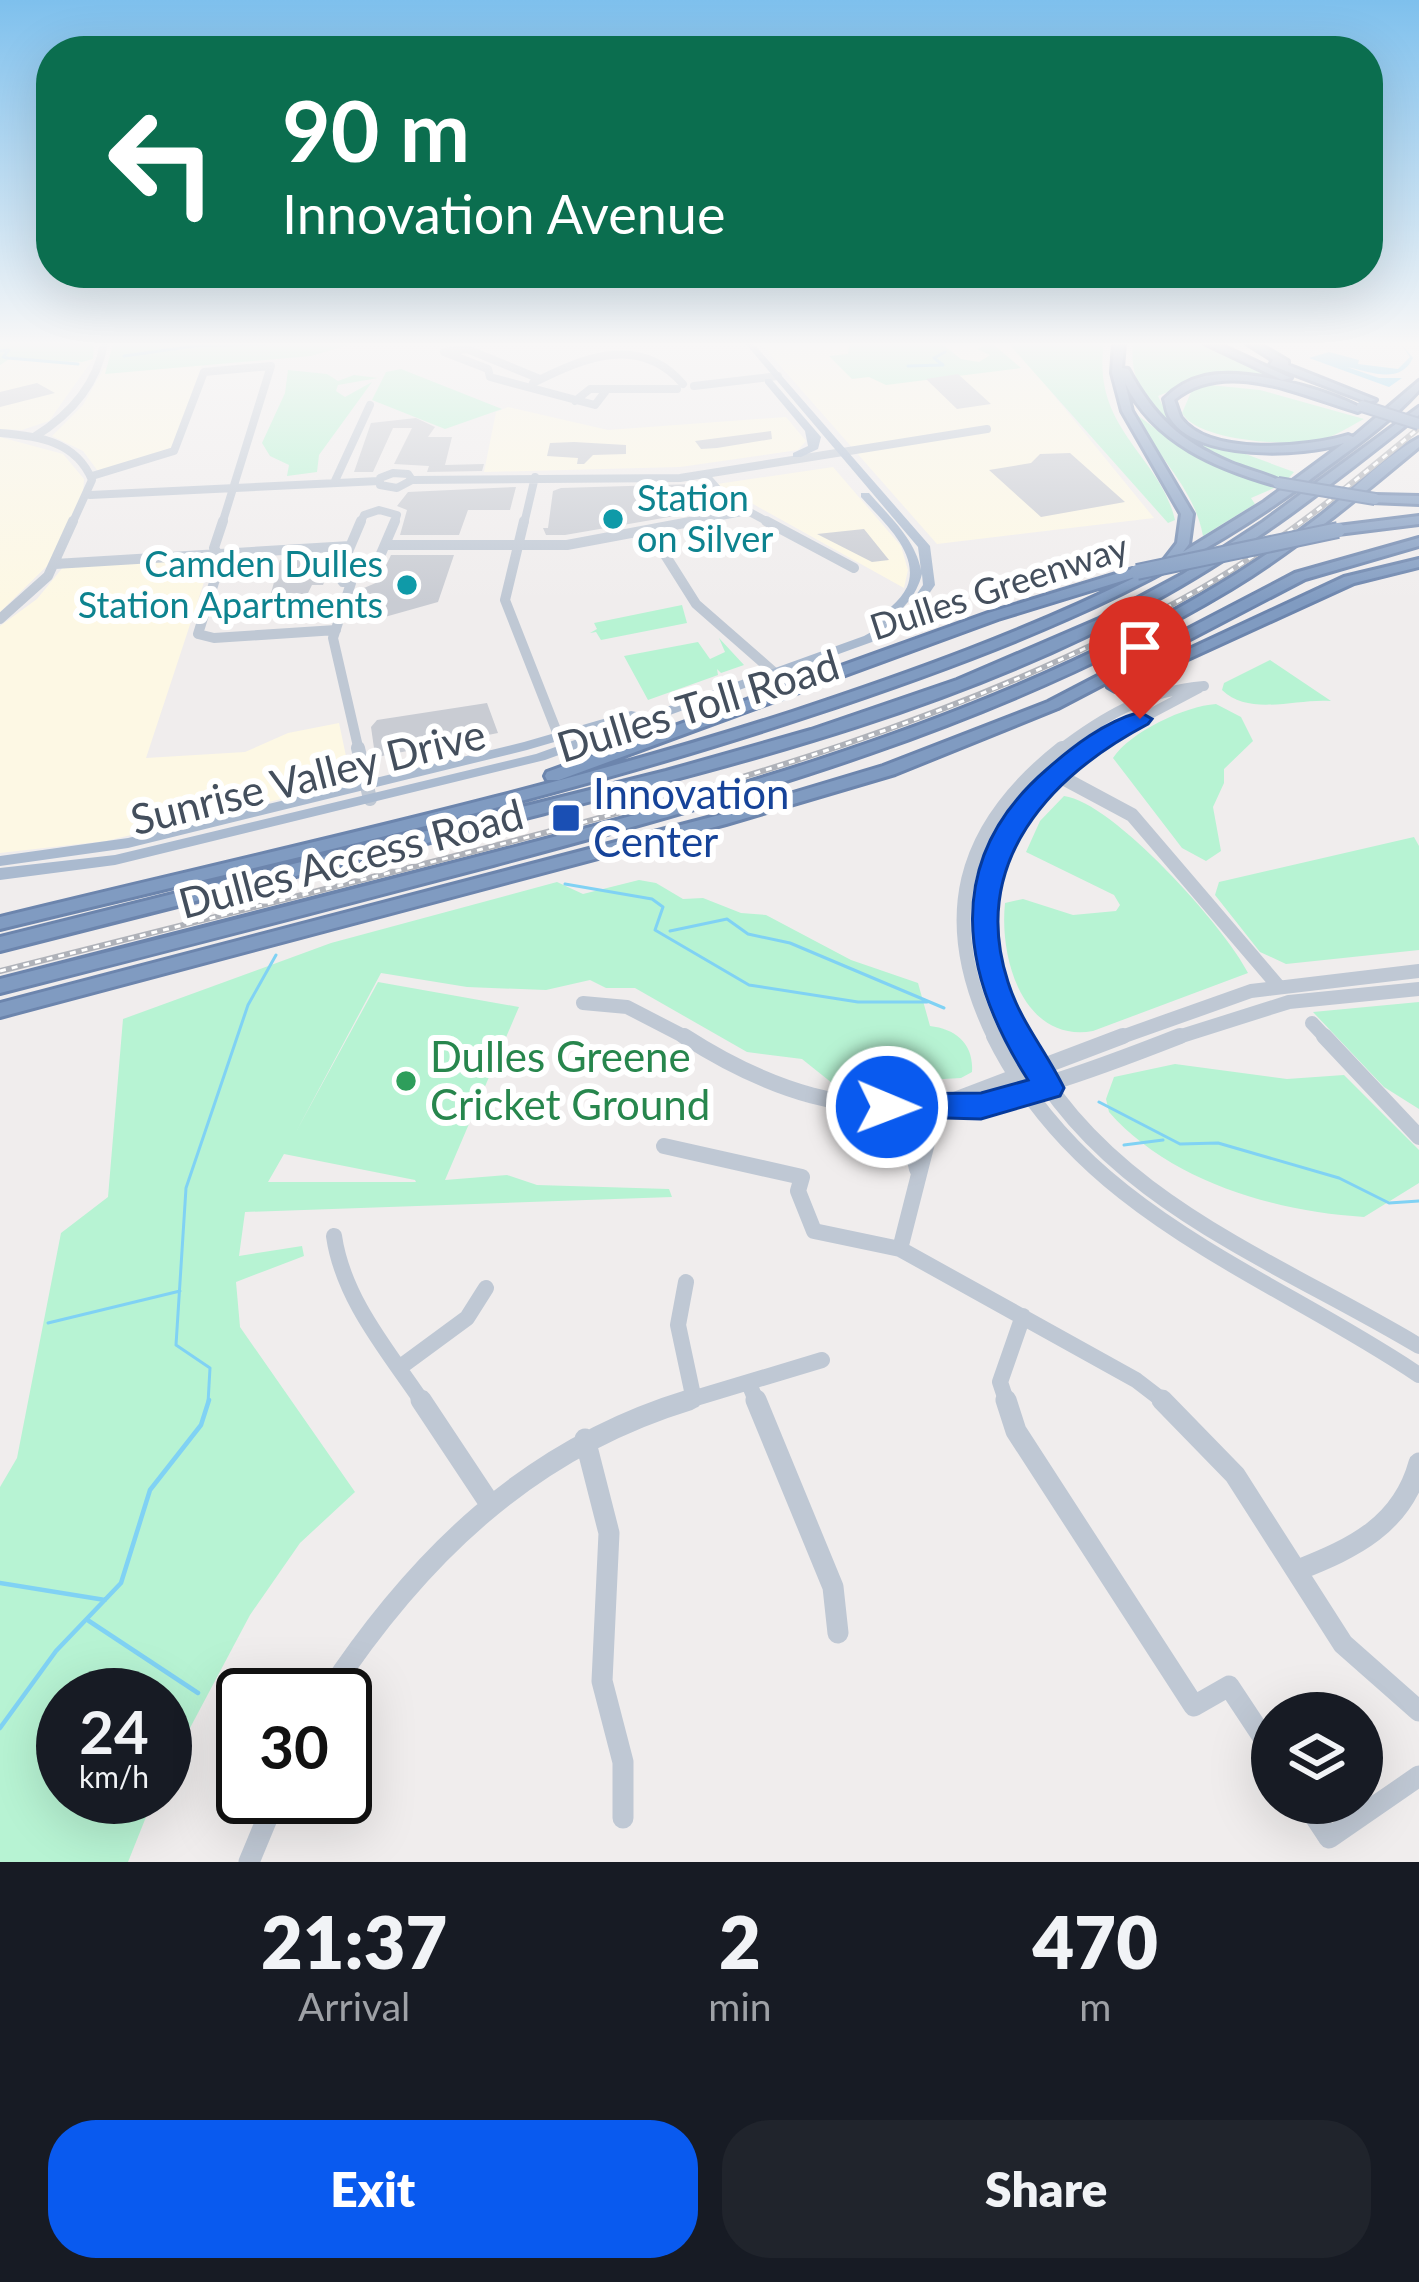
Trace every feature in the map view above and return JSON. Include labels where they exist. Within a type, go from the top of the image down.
[{"type":"highway","points":[[1102,600],[1172,558],[1188,524],[1180,499],[1138,430]]},
{"type":"highway","points":[[1165,430],[1224,464],[1278,483],[1375,499],[1419,500]]},
{"type":"highway","points":[[1194,430],[1261,450],[1330,446],[1360,430]]},
{"type":"highway","name":"Dulles Toll Road","points":[[0,923],[462,812],[803,714],[1102,600],[1229,534],[1367,430]]},
{"type":"highway","points":[[1304,500],[1382,430]]},
{"type":"highway","name":"Dulles Access Road","points":[[0,944],[688,771],[910,703],[1114,617],[1220,558],[1397,430]]},
{"type":"highway","name":"Dulles Access Road","points":[[0,986],[694,805],[838,759],[1003,694],[1218,591],[1348,501],[1419,441]]},
{"type":"highway","points":[[1348,501],[1419,455]]},
{"type":"highway","name":"Dulles Greenway","points":[[334,840],[598,762],[993,616],[1138,572],[1338,530],[1419,520]]},
{"type":"highway","points":[[1003,728],[1300,576],[1419,542]]},
{"type":"highway","points":[[0,1010],[795,800],[1081,702],[1349,580],[1419,563]]},
{"type":"highway","points":[[392,907],[475,877],[744,802],[962,717],[1003,694]]},
{"type":"highway","points":[[462,812],[521,802],[910,703]]},
{"type":"main road","points":[[797,455],[815,445],[807,430]]},
{"type":"main road","name":"Sunrise Valley Drive","points":[[809,430],[835,452]]},
{"type":"main road","name":"Sunrise Valley Drive","points":[[0,874],[115,860],[561,744],[771,670],[876,625],[903,604],[916,581],[916,560],[816,430]]},
{"type":"main road","name":"Sunrise Valley Drive","points":[[0,862],[128,843],[368,792]]},
{"type":"street","points":[[34,437],[44,430]]},
{"type":"street","points":[[92,476],[128,469],[174,451],[182,430]]},
{"type":"street","points":[[221,553],[214,548],[250,430]]},
{"type":"street","points":[[334,483],[359,430]]},
{"type":"street","points":[[535,477],[705,475],[980,430]]},
{"type":"street","points":[[0,433],[34,437],[76,454],[92,476],[89,497],[56,564],[38,589],[0,619]]},
{"type":"street","points":[[383,509],[392,488],[412,480],[675,472],[835,452]]},
{"type":"street","points":[[89,497],[379,481],[398,472],[412,480]]},
{"type":"street","points":[[705,475],[715,491],[747,511],[854,568]]},
{"type":"street","points":[[535,477],[505,601],[561,744]]},
{"type":"street","points":[[379,481],[392,488]]},
{"type":"street","points":[[383,509],[397,515],[386,545],[370,578],[351,583],[338,577],[364,515],[383,509]]},
{"type":"street","points":[[386,545],[567,545],[747,511]]},
{"type":"street","points":[[650,531],[696,604],[771,670]]},
{"type":"street","points":[[56,564],[350,546]]},
{"type":"street","points":[[221,553],[201,636],[336,630]]},
{"type":"street","points":[[351,583],[336,630],[368,792]]},
{"type":"street","points":[[1419,1346],[1166,1201],[1110,1156],[1044,1081],[994,983],[984,940],[985,895],[1010,826],[1055,773],[1086,748],[1204,686],[1177,685],[1085,731],[1039,766],[984,830],[966,878],[962,916],[963,952],[976,996],[1024,1088],[1083,1160],[1137,1208],[1204,1253],[1333,1321],[1419,1375]]},
{"type":"street","points":[[1039,766],[1132,815],[1156,837],[1290,1000]]},
{"type":"street","points":[[1044,1081],[1198,1007],[1277,985],[1419,971]]},
{"type":"street","points":[[583,1003],[616,1002],[644,1010],[726,1062],[776,1084],[847,1102],[918,1109],[981,1106],[1290,1000],[1419,989]]},
{"type":"street","points":[[1312,1023],[1419,1137]]},
{"type":"street","points":[[900,1250],[928,1139],[918,1109]]},
{"type":"street","points":[[664,1146],[802,1177],[798,1191],[814,1231],[900,1250],[1136,1379],[1170,1406],[1235,1475],[1343,1644],[1419,1711]]},
{"type":"street","points":[[334,1236],[346,1282],[488,1501]]},
{"type":"street","points":[[686,1282],[678,1325],[694,1400]]},
{"type":"street","points":[[398,1368],[467,1318],[486,1288]]},
{"type":"street","points":[[1023,1316],[1000,1382],[1016,1431],[1194,1706],[1229,1686],[1251,1719]]},
{"type":"street","points":[[346,1668],[414,1573],[488,1501],[585,1439],[822,1360]]},
{"type":"street","points":[[750,1386],[833,1587],[838,1633]]},
{"type":"street","points":[[585,1439],[609,1533],[602,1681],[623,1762],[623,1818]]},
{"type":"street","points":[[1298,1570],[1364,1544],[1418,1475]]},
{"type":"street","points":[[1383,1801],[1419,1776]]},
{"type":"street","points":[[249,1862],[265,1824]]},
{"type":"street","points":[[1320,1824],[1329,1838],[1349,1824]]},
{"type":"shaded area","points":[[58,430],[179,430],[173,447],[100,474],[83,451],[52,436]]},
{"type":"shaded area","points":[[492,430],[797,430],[806,441],[798,450],[680,467],[484,472]]},
{"type":"shaded area","points":[[837,430],[1082,430],[1154,518],[937,544]]},
{"type":"shaded area","points":[[0,437],[63,454],[84,479],[83,493],[47,566],[0,612]]},
{"type":"shaded area","points":[[833,467],[901,546],[908,570],[904,588],[717,484]]},
{"type":"shaded area","points":[[212,558],[146,758],[245,752],[288,733],[339,723],[350,775],[336,786],[106,841],[0,853],[0,626],[37,599],[64,566]]},
{"type":"green space","points":[[268,430],[337,430],[319,455],[317,472],[287,476],[289,465],[270,456],[262,443]]},
{"type":"green space","points":[[1085,430],[1123,430],[1167,497],[1175,520],[1168,523]]},
{"type":"green space","points":[[1144,430],[1157,430],[1190,454],[1279,486],[1251,498],[1255,504],[1203,536],[1183,487]]},
{"type":"green space","points":[[1175,430],[1294,472],[1286,481],[1261,474]]},
{"type":"green space","points":[[1206,430],[1343,430],[1306,442],[1267,442]]},
{"type":"green space","points":[[682,605],[687,623],[601,640],[596,632],[590,633],[597,629],[594,623]]},
{"type":"green space","points":[[719,638],[744,665],[721,673],[717,669],[718,675],[648,700],[624,656],[698,642],[710,659],[725,652]]},
{"type":"green space","points":[[1270,660],[1331,701],[1260,705],[1222,690],[1224,683]]},
{"type":"green space","points":[[1216,704],[1241,717],[1253,741],[1224,769],[1224,783],[1213,807],[1221,851],[1206,861],[1182,848],[1113,758],[1159,722]]},
{"type":"green space","points":[[1064,796],[1085,803],[1138,843],[1217,927],[1248,973],[1093,1031],[1069,1031],[1033,1011],[1012,972],[1005,903],[1023,899],[1073,915],[1116,911],[1120,905],[1114,895],[1026,852],[1040,821]]},
{"type":"green space","points":[[1414,837],[1419,846],[1419,950],[1286,964],[1260,952],[1215,895],[1219,882]]},
{"type":"green space","points":[[639,880],[656,883],[683,899],[703,898],[741,913],[766,915],[851,960],[918,983],[930,1026],[962,1040],[970,1053],[972,1072],[961,1078],[908,1081],[885,1090],[832,1083],[802,1059],[747,1052],[635,988],[606,988],[590,980],[546,990],[467,987],[381,973],[297,1130],[378,982],[519,1007],[445,1180],[507,1175],[537,1185],[669,1189],[672,1197],[245,1212],[239,1256],[302,1246],[304,1256],[236,1282],[240,1327],[355,1492],[300,1543],[250,1615],[222,1668],[216,1668],[216,1679],[192,1724],[192,1668],[36,1668],[36,1824],[143,1824],[128,1862],[0,1862],[0,1487],[17,1458],[61,1233],[108,1197],[123,1019],[331,943],[557,882],[583,894]],"holes":[[[284,1154],[416,1182],[268,1182]]]},
{"type":"green space","points":[[1419,1002],[1419,1109],[1384,1087],[1313,1012]]},
{"type":"green space","points":[[1175,1064],[1287,1079],[1344,1075],[1419,1150],[1419,1183],[1364,1217],[1260,1200],[1193,1174],[1134,1136],[1109,1112],[1106,1099],[1114,1077]]},
{"type":"building","points":[[369,430],[392,430],[373,472],[354,472]]},
{"type":"building","points":[[411,430],[433,430],[428,437],[452,437],[445,465],[484,464],[482,471],[427,472],[429,466],[394,464]]},
{"type":"building","points":[[771,431],[772,439],[717,448],[701,449],[695,441]]},
{"type":"building","points":[[550,443],[626,445],[626,454],[593,455],[584,464],[577,464],[578,458],[547,456]]},
{"type":"building","points":[[1070,453],[1125,502],[1041,517],[989,470],[1031,463],[1040,454]]},
{"type":"building","name":"Station on Silver","points":[[695,484],[721,508],[565,535],[546,535],[543,528],[548,528],[553,491],[561,488]]},
{"type":"building","name":"Camden Dulles Station Apartments","points":[[516,487],[510,510],[468,510],[459,535],[400,535],[407,510],[397,506],[408,492]]},
{"type":"building","points":[[864,529],[889,560],[872,562],[817,534]]},
{"type":"building","name":"Camden Dulles Station Apartments","points":[[391,555],[454,555],[438,602],[367,622],[353,613],[364,588],[378,582]]},
{"type":"building","points":[[335,557],[323,585],[312,585],[305,599],[270,597],[280,560]]},
{"type":"building","points":[[487,703],[498,733],[377,757],[371,727],[377,720]]},
{"type":"waterway","points":[[565,884],[652,899],[663,907],[655,930],[749,985],[858,1002],[927,1002]]},
{"type":"waterway","points":[[670,931],[727,919],[748,934],[790,943],[944,1008]]},
{"type":"waterway","points":[[179,1291],[186,1188],[248,1005],[276,955]]},
{"type":"waterway","points":[[1099,1102],[1180,1144],[1218,1143],[1339,1178],[1389,1203],[1419,1201]]},
{"type":"waterway","points":[[1124,1145],[1163,1140]]},
{"type":"waterway","points":[[48,1323],[179,1291]]},
{"type":"waterway","points":[[179,1291],[176,1345],[210,1368],[208,1403]]},
{"type":"waterway","points":[[105,1600],[121,1583],[150,1490],[201,1425],[209,1400]]},
{"type":"waterway","points":[[0,1583],[105,1600]]},
{"type":"waterway","points":[[0,1728],[56,1651],[105,1600]]},
{"type":"waterway","points":[[89,1621],[198,1693]]},
{"type":"railway","points":[[0,971],[656,802],[934,712],[1025,676],[1200,589],[1286,534],[1417,430]]},
{"type":"place","name":"Station on Silver","points":[[613,519]]},
{"type":"place","name":"Camden Dulles Station Apartments","points":[[407,585]]},
{"type":"place","name":"Innovation Center","points":[[566,818]]},
{"type":"place","name":"Dulles Greene Cricket Ground","points":[[406,1081]]},
{"type":"route","points":[[887,1107],[981,1106],[1049,1088],[1019,1042],[994,983],[984,940],[988,878],[1010,826],[1043,785],[1071,758],[1140,719]]}]
